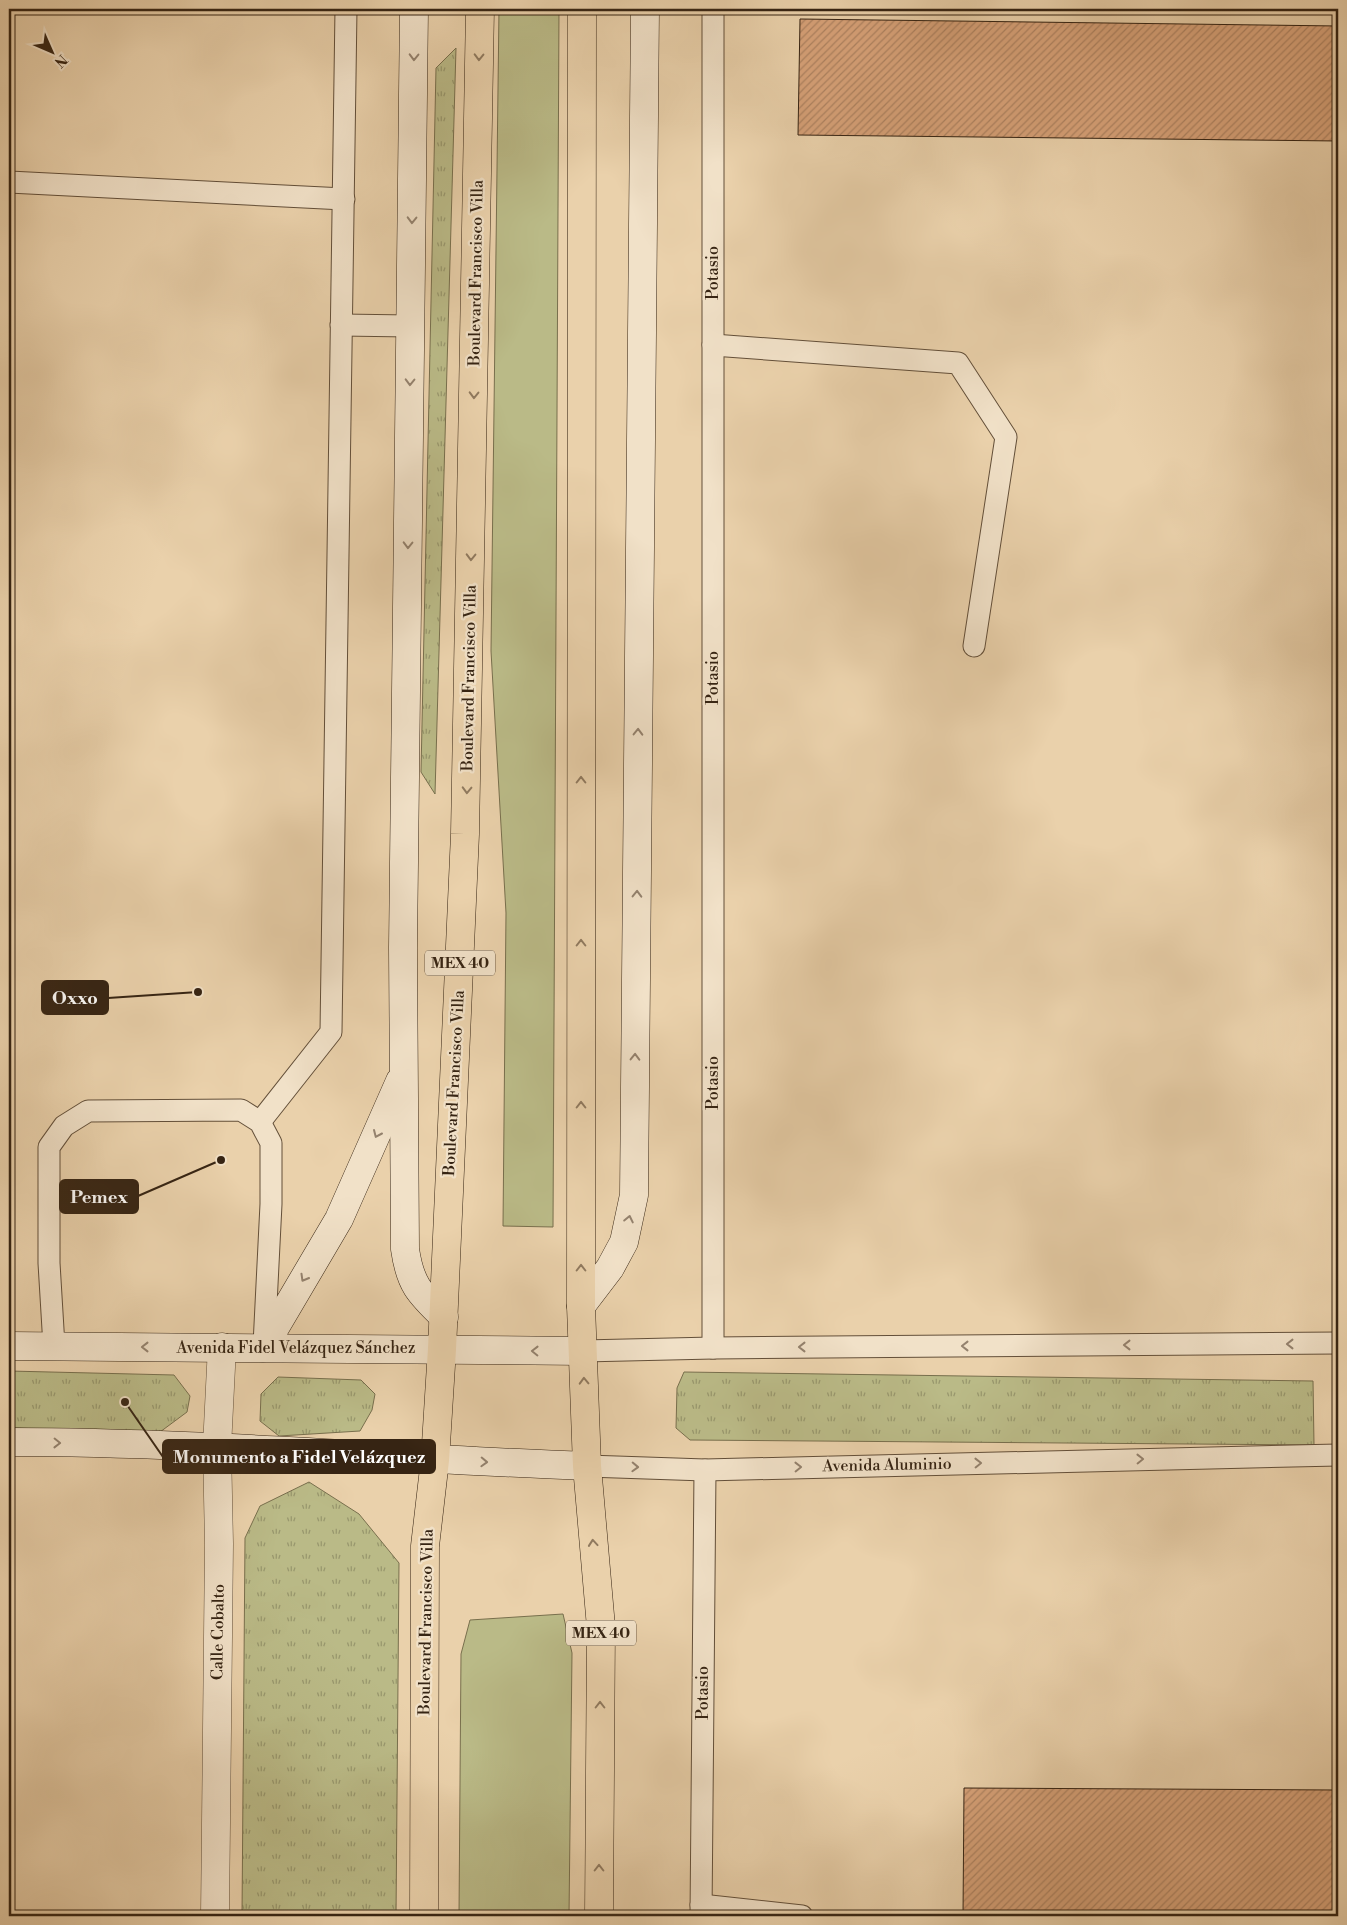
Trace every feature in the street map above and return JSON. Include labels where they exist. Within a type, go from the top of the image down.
[{"type":"main road","name":"Boulevard Francisco Villa","points":[[424,1916],[425,1546],[435,1460],[444,1317],[469,700],[480,9]]},
{"type":"main road","name":"MEX 40","points":[[582,9],[581,1306],[587,1466],[601,1627],[599,1916]]},
{"type":"street","points":[[414,9],[403,948],[404,1249],[408,1273],[420,1293],[444,1317]]},
{"type":"street","points":[[581,1306],[610,1268],[624,1242],[634,1195],[646,9]]},
{"type":"street","points":[[264,1348],[338,1219],[404,1073]]},
{"type":"street","name":"Avenida Fidel Velázquez Sánchez","points":[[9,1346],[583,1351]]},
{"type":"street","name":"Calle Cobalto","points":[[215,1916],[219,1544],[217,1447],[222,1348]]},
{"type":"street","points":[[9,1442],[217,1447],[435,1460]]},
{"type":"street","name":"Avenida Aluminio","points":[[435,1460],[587,1466]]},
{"type":"lane","points":[[260,1122],[331,1032],[346,9]]},
{"type":"lane","name":"Potasio","points":[[713,9],[713,1348]]},
{"type":"lane","points":[[9,182],[344,199]]},
{"type":"lane","points":[[340,325],[410,326]]},
{"type":"lane","points":[[713,345],[958,363],[1006,436],[974,646]]},
{"type":"lane","points":[[54,1346],[49,1263],[49,1147],[64,1126],[88,1111],[241,1110],[260,1122],[271,1143],[271,1204],[264,1348]]},
{"type":"lane","points":[[583,1351],[713,1348],[1338,1343]]},
{"type":"lane","name":"Avenida Aluminio","points":[[587,1466],[705,1470],[1338,1454]]},
{"type":"lane","name":"Potasio","points":[[701,1910],[705,1470]]},
{"type":"lane","points":[[701,1910],[802,1916]]},
{"type":"green space","points":[[499,9],[559,9],[553,1227],[503,1226],[506,913],[491,651]]},
{"type":"green space","points":[[456,48],[435,794],[421,772],[436,68]]},
{"type":"green space","points":[[9,1371],[174,1375],[190,1396],[187,1412],[160,1432],[9,1428]]},
{"type":"green space","points":[[684,1372],[1313,1381],[1314,1445],[690,1440],[676,1428],[677,1388]]},
{"type":"green space","points":[[278,1377],[361,1380],[375,1394],[372,1410],[360,1431],[279,1436],[260,1421],[261,1394]]},
{"type":"green space","points":[[309,1482],[359,1514],[399,1563],[396,1916],[242,1916],[245,1538],[260,1506]]},
{"type":"green space","points":[[563,1614],[572,1653],[569,1916],[459,1916],[461,1654],[470,1620]]},
{"type":"building","points":[[800,19],[1338,26],[1338,141],[798,135]]},
{"type":"building","points":[[964,1788],[1338,1790],[1338,1916],[963,1916]]},
{"type":"place","name":"Oxxo","points":[[198,992]]},
{"type":"place","name":"Pemex","points":[[221,1160]]},
{"type":"place","name":"Monumento a Fidel Velázquez","points":[[125,1402]]}]
